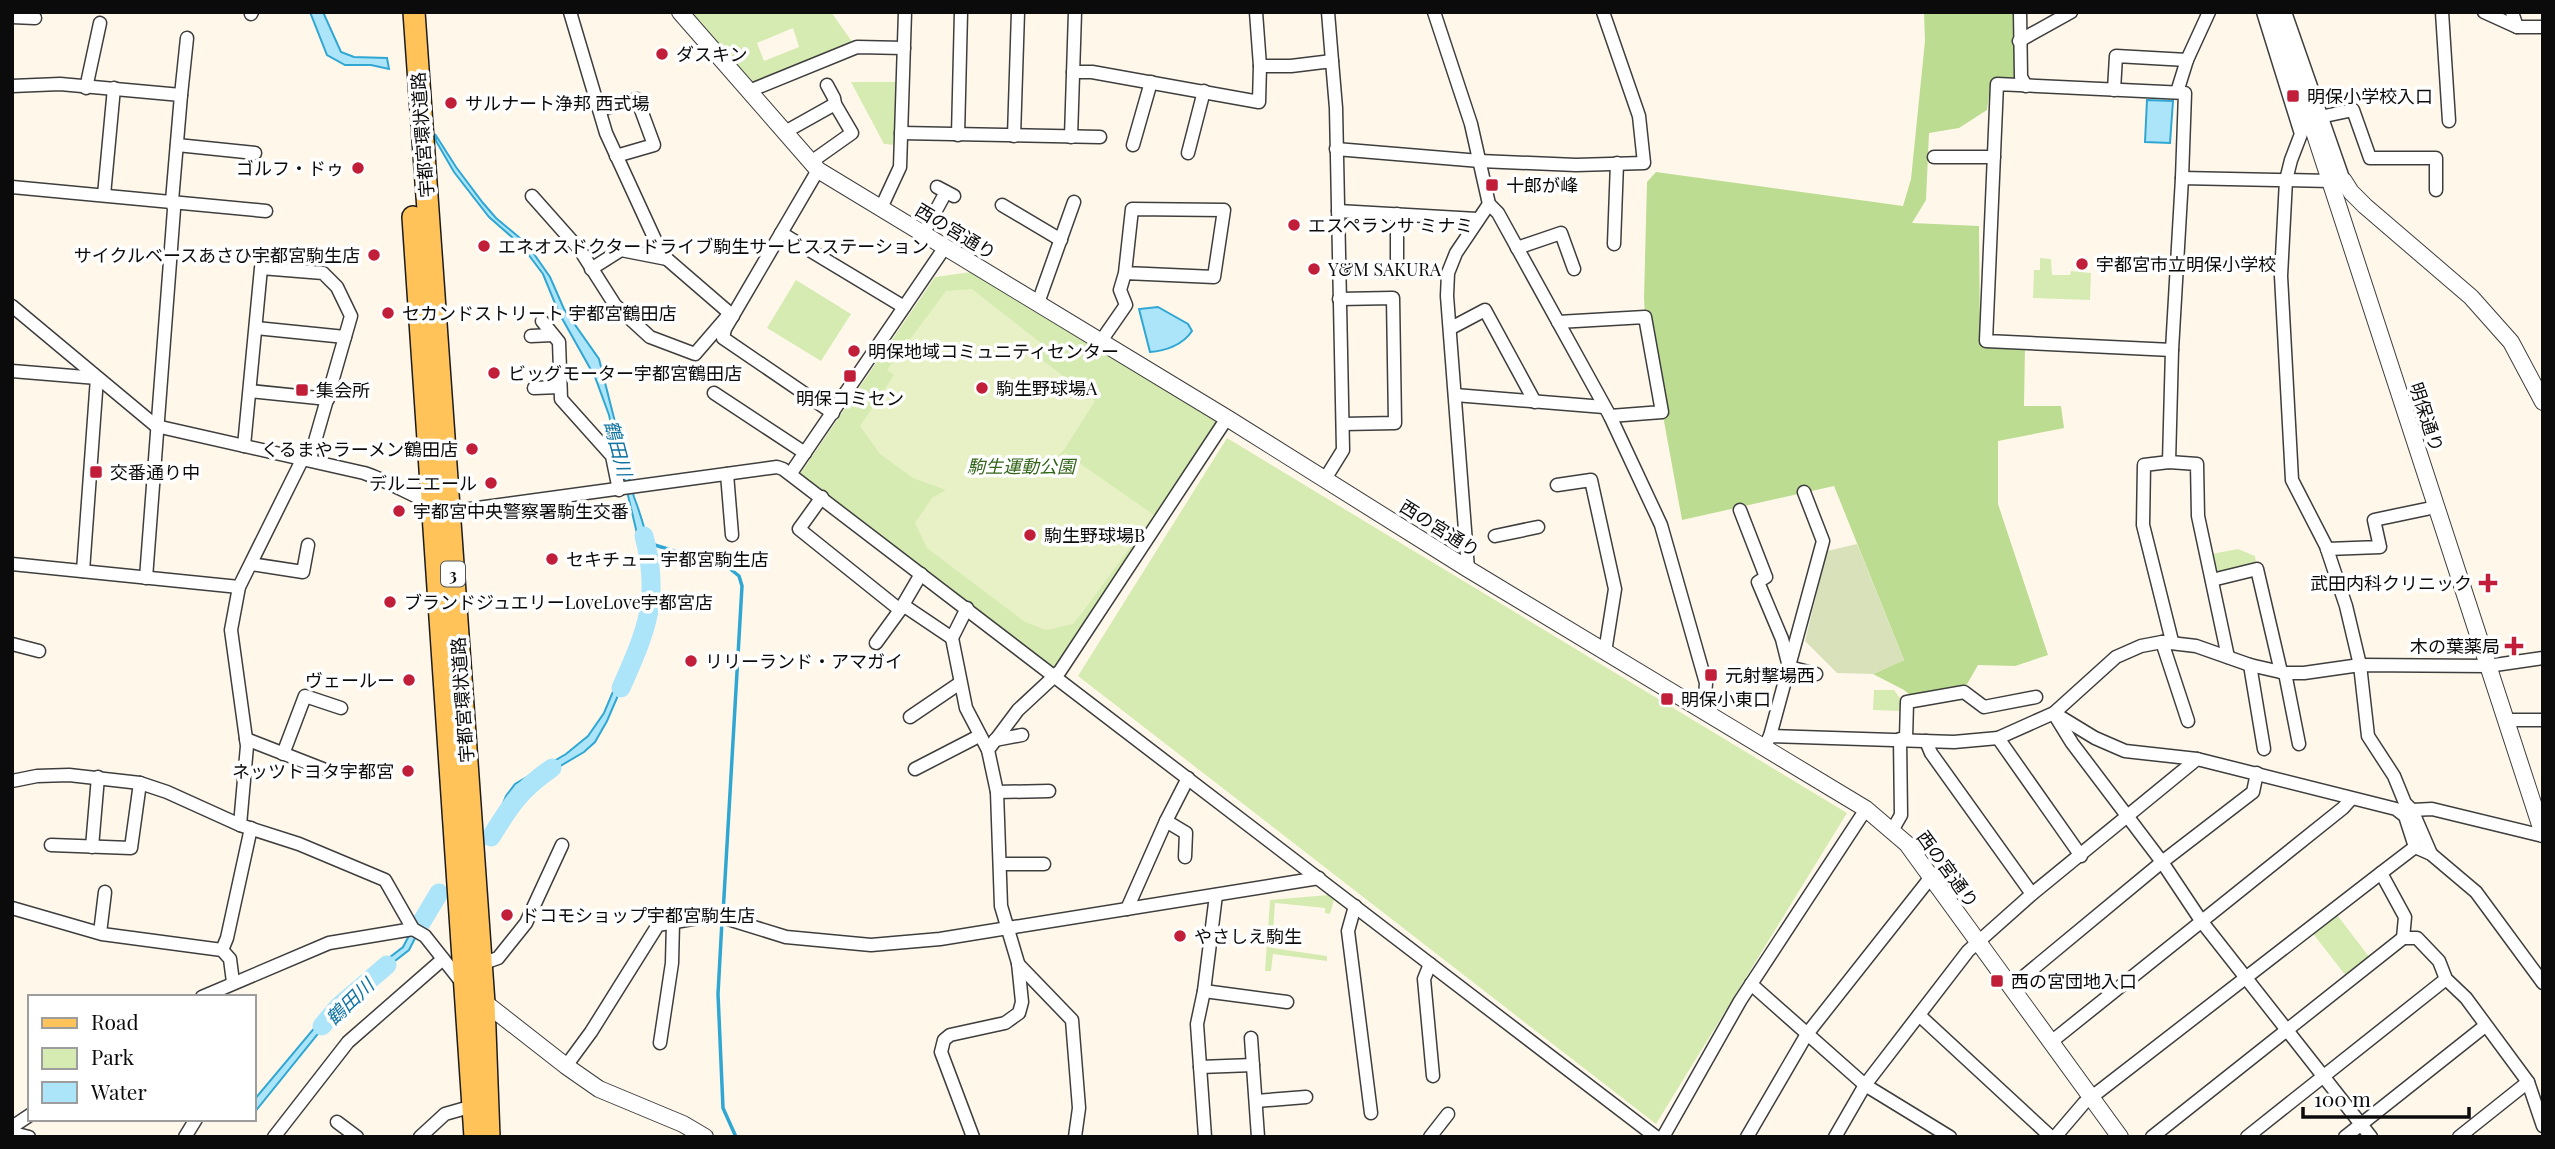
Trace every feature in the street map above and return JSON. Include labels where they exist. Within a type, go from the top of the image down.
[{"type":"main road","name":"宇都宮環状道路","points":[[400,12],[439,506],[481,964],[489,1137]]},
{"type":"main road","name":"宇都宮環状道路","points":[[414,12],[464,984],[475,1137]]},
{"type":"street","points":[[570,12],[600,110],[643,216],[667,259],[732,315]]},
{"type":"street","name":"西の宮通り","points":[[680,12],[815,166],[1605,652],[1699,708],[1767,741],[1893,830],[1908,844],[2120,1137]]},
{"type":"street","points":[[881,208],[900,167],[905,12]]},
{"type":"street","points":[[958,135],[961,12]]},
{"type":"street","points":[[1014,136],[1017,12]]},
{"type":"street","points":[[1071,137],[1074,12]]},
{"type":"street","points":[[1073,72],[1092,72],[1259,102],[1260,66],[1256,12]]},
{"type":"street","points":[[1325,479],[1342,450],[1343,424],[1336,149],[1328,12]]},
{"type":"street","points":[[1434,12],[1480,161],[1489,204],[1498,213],[1607,412],[1666,535],[1706,683],[1706,696],[1699,708]]},
{"type":"street","points":[[1336,149],[1480,161],[1576,165],[1644,163],[1639,116],[1603,12]]},
{"type":"street","points":[[2020,12],[2021,77],[2026,86]]},
{"type":"street","points":[[2019,41],[2071,12]]},
{"type":"street","points":[[2177,92],[2208,12]]},
{"type":"street","points":[[2263,12],[2301,134],[2287,180],[2281,276],[2292,480],[2327,550],[2346,606],[2360,665],[2368,736],[2394,776],[2431,854]]},
{"type":"street","name":"明保通り","points":[[2275,12],[2337,181],[2436,507],[2543,835]]},
{"type":"street","points":[[2285,12],[2320,117],[2337,181],[2471,297],[2511,342],[2543,402]]},
{"type":"street","points":[[2442,12],[2449,121]]},
{"type":"street","points":[[2484,12],[2517,27],[2543,27]]},
{"type":"street","points":[[2512,12],[2517,27]]},
{"type":"street","points":[[12,17],[36,18]]},
{"type":"street","points":[[86,88],[100,23]]},
{"type":"street","points":[[146,578],[174,209],[172,201],[187,38]]},
{"type":"street","points":[[749,91],[857,47],[904,48]]},
{"type":"street","points":[[2114,90],[2116,56],[2188,60]]},
{"type":"street","points":[[1260,66],[1291,66],[1332,61]]},
{"type":"street","points":[[1133,145],[1151,82]]},
{"type":"street","points":[[12,86],[60,84],[181,96]]},
{"type":"street","points":[[2169,462],[2185,93],[1997,84],[1986,341],[2172,350]]},
{"type":"street","points":[[827,85],[852,133],[815,166],[781,233],[724,329],[723,338],[833,413]]},
{"type":"street","points":[[104,195],[114,88]]},
{"type":"street","points":[[1188,153],[1204,91]]},
{"type":"street","points":[[600,110],[637,99],[654,145],[617,156]]},
{"type":"street","points":[[785,132],[835,104]]},
{"type":"street","points":[[2320,117],[2353,110],[2370,158],[2436,158],[2436,190]]},
{"type":"street","points":[[901,133],[1100,137]]},
{"type":"street","points":[[177,145],[255,153]]},
{"type":"street","points":[[1934,157],[1994,157]]},
{"type":"street","points":[[1614,244],[1616,163]]},
{"type":"street","points":[[2182,178],[2337,181]]},
{"type":"street","points":[[12,187],[266,211]]},
{"type":"street","points":[[923,234],[946,192]]},
{"type":"street","points":[[532,196],[580,250],[615,304],[650,337],[695,354],[732,315]]},
{"type":"street","points":[[1038,303],[1074,202]]},
{"type":"street","points":[[1468,569],[1447,296],[1448,273],[1456,253],[1489,204]]},
{"type":"street","points":[[1002,205],[1061,240]]},
{"type":"street","points":[[1101,341],[1126,305],[1120,290],[1125,273],[1132,209],[1224,210],[1214,277],[1125,273]]},
{"type":"street","points":[[1338,211],[1477,219]]},
{"type":"street","points":[[1397,214],[1397,272]]},
{"type":"street","points":[[781,233],[904,307]]},
{"type":"street","points":[[1517,248],[1561,233],[1574,269]]},
{"type":"street","points":[[790,473],[945,247]]},
{"type":"street","points":[[592,269],[621,250],[667,259]]},
{"type":"street","points":[[222,950],[227,938],[246,826],[246,739],[231,630],[239,587],[302,460],[311,455],[351,316],[337,287],[323,274],[261,268],[244,446]]},
{"type":"street","points":[[1339,299],[1393,298],[1395,423],[1343,424]]},
{"type":"street","points":[[12,306],[156,426],[378,477],[439,506],[461,512],[777,467],[790,473],[1656,1137]]},
{"type":"street","points":[[1451,328],[1485,310],[1535,402]]},
{"type":"street","points":[[1455,395],[1607,412],[1662,412],[1645,317],[1558,322]]},
{"type":"street","points":[[542,321],[559,342],[561,398],[612,456],[622,489]]},
{"type":"street","points":[[256,328],[345,337]]},
{"type":"street","points":[[531,336],[553,335]]},
{"type":"street","points":[[12,371],[97,378]]},
{"type":"street","points":[[83,571],[97,378]]},
{"type":"street","points":[[534,388],[560,387]]},
{"type":"street","points":[[250,391],[328,399]]},
{"type":"street","points":[[714,393],[805,453]]},
{"type":"street","points":[[973,1137],[942,1052],[944,1041],[950,1035],[1005,1023],[1019,1013],[1023,1002],[1018,963],[1001,906],[997,792],[992,745],[1018,710],[1055,676],[1227,418]]},
{"type":"street","points":[[2188,721],[2167,642],[2143,525],[2144,465],[2169,462],[2197,464],[2198,516],[2228,657]]},
{"type":"street","points":[[727,474],[732,535]]},
{"type":"street","points":[[1558,485],[1591,480],[1615,590],[1605,652]]},
{"type":"street","points":[[1804,492],[1823,541],[1767,741],[1978,741],[1998,738],[2054,713],[2116,657],[2141,646],[2167,642],[2196,646],[2250,665],[2283,672],[2360,665],[2488,666],[2543,658]]},
{"type":"street","points":[[822,497],[800,530],[902,608],[952,638]]},
{"type":"street","points":[[2327,550],[2379,547],[2374,520],[2436,507]]},
{"type":"street","points":[[1740,510],[1766,577],[1758,582],[1782,639],[1789,667]]},
{"type":"street","points":[[1495,536],[1538,527]]},
{"type":"street","points":[[251,564],[303,572],[308,545]]},
{"type":"street","points":[[12,564],[239,587]]},
{"type":"street","points":[[2212,580],[2257,569],[2299,744]]},
{"type":"street","points":[[876,643],[902,608],[921,573]]},
{"type":"street","points":[[967,608],[952,638],[960,683],[966,708],[979,736],[992,745]]},
{"type":"street","points":[[12,644],[39,651]]},
{"type":"street","points":[[2250,665],[2264,749]]},
{"type":"street","points":[[1789,667],[1816,674]]},
{"type":"street","points":[[910,717],[960,683]]},
{"type":"street","points":[[1893,830],[1901,815],[1907,702],[1964,692],[1984,707],[2036,697]]},
{"type":"street","points":[[283,754],[305,696],[341,708]]},
{"type":"street","points":[[2054,713],[2095,738],[2124,751],[2197,760],[2257,773],[2401,812],[2405,816],[2415,847],[2431,854],[2476,892],[2543,983]]},
{"type":"street","points":[[2054,713],[2072,743],[2162,862],[2202,922],[2371,1137]]},
{"type":"street","points":[[2505,720],[2543,720]]},
{"type":"street","points":[[992,745],[1023,735]]},
{"type":"street","points":[[915,769],[979,736]]},
{"type":"street","points":[[1998,738],[2081,856]]},
{"type":"street","points":[[246,739],[323,769]]},
{"type":"street","points":[[1926,741],[1931,753],[2032,894]]},
{"type":"street","points":[[1835,1137],[1865,1085],[1977,942],[2197,760]]},
{"type":"street","points":[[2011,987],[2162,862],[2253,792],[2257,773]]},
{"type":"street","points":[[12,781],[37,776],[98,777],[140,783],[385,880],[419,932],[484,1003],[599,1088],[683,1131],[705,1137]]},
{"type":"street","points":[[92,847],[98,777]]},
{"type":"street","points":[[1127,909],[1188,778]]},
{"type":"street","points":[[51,845],[131,848],[140,783]]},
{"type":"street","points":[[997,792],[1049,791]]},
{"type":"street","points":[[2051,1042],[2351,799]]},
{"type":"street","points":[[1663,1137],[1751,984],[1866,809]]},
{"type":"street","points":[[2412,810],[2431,809],[2543,835]]},
{"type":"street","points":[[1166,821],[1186,833],[1185,857]]},
{"type":"street","points":[[481,964],[498,958],[526,923],[562,845]]},
{"type":"street","points":[[1919,1015],[2053,1137],[2091,1098],[2415,847]]},
{"type":"street","points":[[1000,864],[1044,864]]},
{"type":"street","points":[[2381,873],[2405,917],[2403,938]]},
{"type":"street","points":[[1748,1137],[1807,1034],[1931,877]]},
{"type":"street","points":[[566,1066],[591,1032],[658,925],[720,916],[786,937],[871,945],[940,939],[1007,929],[1318,878]]},
{"type":"street","points":[[100,933],[105,892]]},
{"type":"street","points":[[1205,1137],[1196,1024],[1216,895]]},
{"type":"street","points":[[1355,906],[1348,931],[1371,1113]]},
{"type":"street","points":[[12,908],[100,933],[222,950],[230,959],[233,982]]},
{"type":"street","points":[[660,1043],[672,963],[673,922]]},
{"type":"street","points":[[206,995],[328,943],[419,932]]},
{"type":"street","points":[[2152,1137],[2403,938],[2417,938],[2439,961],[2446,979],[2466,998],[2528,1082],[2543,1126]]},
{"type":"street","points":[[275,1137],[348,1042],[443,959]]},
{"type":"street","points":[[1018,963],[1072,1020],[1079,1108],[1075,1137]]},
{"type":"street","points":[[1430,964],[1424,979],[1433,1076]]},
{"type":"street","points":[[2247,1137],[2446,979]]},
{"type":"street","points":[[1751,984],[1865,1085],[1944,1135]]},
{"type":"street","points":[[1203,991],[1287,1002]]},
{"type":"street","points":[[2345,1137],[2486,1026]]},
{"type":"street","points":[[1251,1038],[1258,1137]]},
{"type":"street","points":[[1200,1068],[1254,1065]]},
{"type":"street","points":[[2459,1137],[2528,1082]]},
{"type":"street","points":[[1256,1101],[1306,1097]]},
{"type":"street","points":[[420,1137],[445,1114],[473,1106]]},
{"type":"street","points":[[1430,1137],[1448,1114]]},
{"type":"street","points":[[17,1132],[28,1118]]},
{"type":"street","points":[[185,1137],[195,1121]]},
{"type":"street","points":[[337,1122],[357,1137]]},
{"type":"green space","points":[[692,12],[831,12],[853,43],[754,85]],"holes":[[[793,28],[799,47],[764,61],[757,43]]]},
{"type":"green space","points":[[1924,12],[2020,12],[2021,77],[1991,80],[1987,110],[1959,128],[1929,133],[1926,200],[1912,223],[1979,226],[1980,344],[2025,347],[2024,406],[2061,406],[2064,428],[1998,441],[1998,504],[2048,655],[2015,666],[1978,665],[1966,686],[1915,699],[1904,690],[1873,674],[1904,660],[1834,486],[1682,520],[1645,317],[1644,298],[1647,182],[1656,172],[1903,206],[1911,179],[1925,41]]},
{"type":"green space","points":[[851,82],[896,82],[896,145],[884,144]]},
{"type":"green space","points":[[2040,258],[2051,259],[2052,275],[2070,275],[2071,271],[2091,273],[2090,300],[2033,298],[2034,270],[2040,270]]},
{"type":"green space","name":"駒生運動公園","points":[[971,272],[1219,421],[1055,671],[800,474],[935,277]]},
{"type":"green space","points":[[796,280],[851,314],[821,361],[767,328]]},
{"type":"green space","name":"駒生運動公園","points":[[972,289],[1041,343],[1035,354],[1095,401],[1064,450],[1055,459],[1065,453],[1154,515],[1073,624],[1046,630],[1025,622],[927,548],[915,523],[932,498],[946,490],[913,478],[880,454],[860,426],[894,375],[887,370],[946,291]]},
{"type":"green space","points":[[1227,438],[1847,813],[1656,1124],[1078,676]]},
{"type":"green space","points":[[1857,544],[1904,660],[1873,674],[1837,673],[1805,641],[1827,551]]},
{"type":"green space","points":[[2238,549],[2255,556],[2257,569],[2212,580],[2206,555]]},
{"type":"green space","points":[[1874,690],[1894,690],[1902,701],[1901,711],[1873,710]]},
{"type":"green space","points":[[1328,895],[1334,900],[1330,914],[1325,913],[1325,908],[1275,903],[1272,948],[1327,956],[1327,961],[1273,954],[1271,971],[1265,971],[1270,900]]},
{"type":"green space","points":[[2334,911],[2370,958],[2346,976],[2311,931]]},
{"type":"water","points":[[310,12],[323,12],[341,52],[354,57],[387,58],[389,69],[371,65],[345,65],[327,55]]},
{"type":"water","points":[[2147,100],[2173,101],[2170,143],[2145,142]]},
{"type":"water","points":[[435,134],[483,203],[496,218],[527,244],[550,277],[564,309],[599,359],[653,573],[651,619],[607,721],[595,742],[584,752],[518,791],[495,834],[482,846],[482,839],[495,823],[506,796],[515,784],[566,754],[588,736],[604,713],[647,611],[648,580],[609,415],[595,377],[559,313],[543,274],[522,246],[489,217],[454,172],[436,141]]},
{"type":"water","points":[[1158,307],[1188,324],[1192,331],[1184,340],[1173,346],[1150,352],[1139,309]]},
{"type":"water","points":[[434,888],[439,891],[409,950],[346,999],[256,1111],[256,1098],[337,1001],[403,947]]},
{"type":"waterway","name":"鶴田川","points":[[621,688],[644,631],[651,597],[649,558],[644,536]]},
{"type":"waterway","points":[[645,542],[729,568],[739,576],[742,586],[723,914]]},
{"type":"waterway","name":"鶴田川","points":[[491,837],[517,799],[552,768]]},
{"type":"waterway","name":"鶴田川","points":[[421,923],[439,893]]},
{"type":"waterway","points":[[722,921],[718,994],[723,1108],[736,1137]]},
{"type":"waterway","name":"鶴田川","points":[[322,1026],[338,1007],[387,965]]},
{"type":"place","name":"ダスキン","points":[[662,54]]},
{"type":"place","name":"明保小学校入口","points":[[2293,96]]},
{"type":"place","name":"サルナート浄邦 西式場","points":[[451,103]]},
{"type":"place","name":"ゴルフ・ドゥ","points":[[358,168]]},
{"type":"place","name":"十郎が峰","points":[[1492,185]]},
{"type":"place","name":"エスペランサ ミナミ","points":[[1294,225]]},
{"type":"place","name":"エネオスドクタードライブ駒生サービスステーション","points":[[484,246]]},
{"type":"place","name":"サイクルベースあさひ宇都宮駒生店","points":[[374,255]]},
{"type":"place","name":"宇都宮市立明保小学校","points":[[2082,264]]},
{"type":"place","name":"Y&M SAKURA","points":[[1314,269]]},
{"type":"place","name":"セカンドストリート 宇都宮鶴田店","points":[[388,313]]},
{"type":"place","name":"明保地域コミュニティセンター","points":[[854,351]]},
{"type":"place","name":"ビッグモーター宇都宮鶴田店","points":[[494,373]]},
{"type":"place","name":"明保コミセン","points":[[850,376]]},
{"type":"place","name":"駒生野球場A","points":[[982,388]]},
{"type":"place","name":"集会所","points":[[302,390]]},
{"type":"place","name":"くるまやラーメン鶴田店","points":[[472,449]]},
{"type":"place","name":"交番通り中","points":[[96,472]]},
{"type":"place","name":"デルニエール","points":[[491,483]]},
{"type":"place","name":"宇都宮中央警察署駒生交番","points":[[399,511]]},
{"type":"place","name":"駒生野球場B","points":[[1030,535]]},
{"type":"place","name":"セキチュー 宇都宮駒生店","points":[[552,559]]},
{"type":"place","name":"武田内科クリニック","points":[[2488,583]]},
{"type":"place","name":"ブランドジュエリーLoveLove宇都宮店","points":[[390,602]]},
{"type":"place","name":"木の葉薬局","points":[[2514,646]]},
{"type":"place","name":"リリーランド・アマガイ","points":[[691,661]]},
{"type":"place","name":"元射撃場西","points":[[1711,675]]},
{"type":"place","name":"ヴェールー","points":[[409,680]]},
{"type":"place","name":"明保小東口","points":[[1667,699]]},
{"type":"place","name":"ネッツトヨタ宇都宮","points":[[408,771]]},
{"type":"place","name":"ドコモショップ宇都宮駒生店","points":[[507,915]]},
{"type":"place","name":"やさしえ駒生","points":[[1180,936]]},
{"type":"place","name":"西の宮団地入口","points":[[1997,981]]}]
